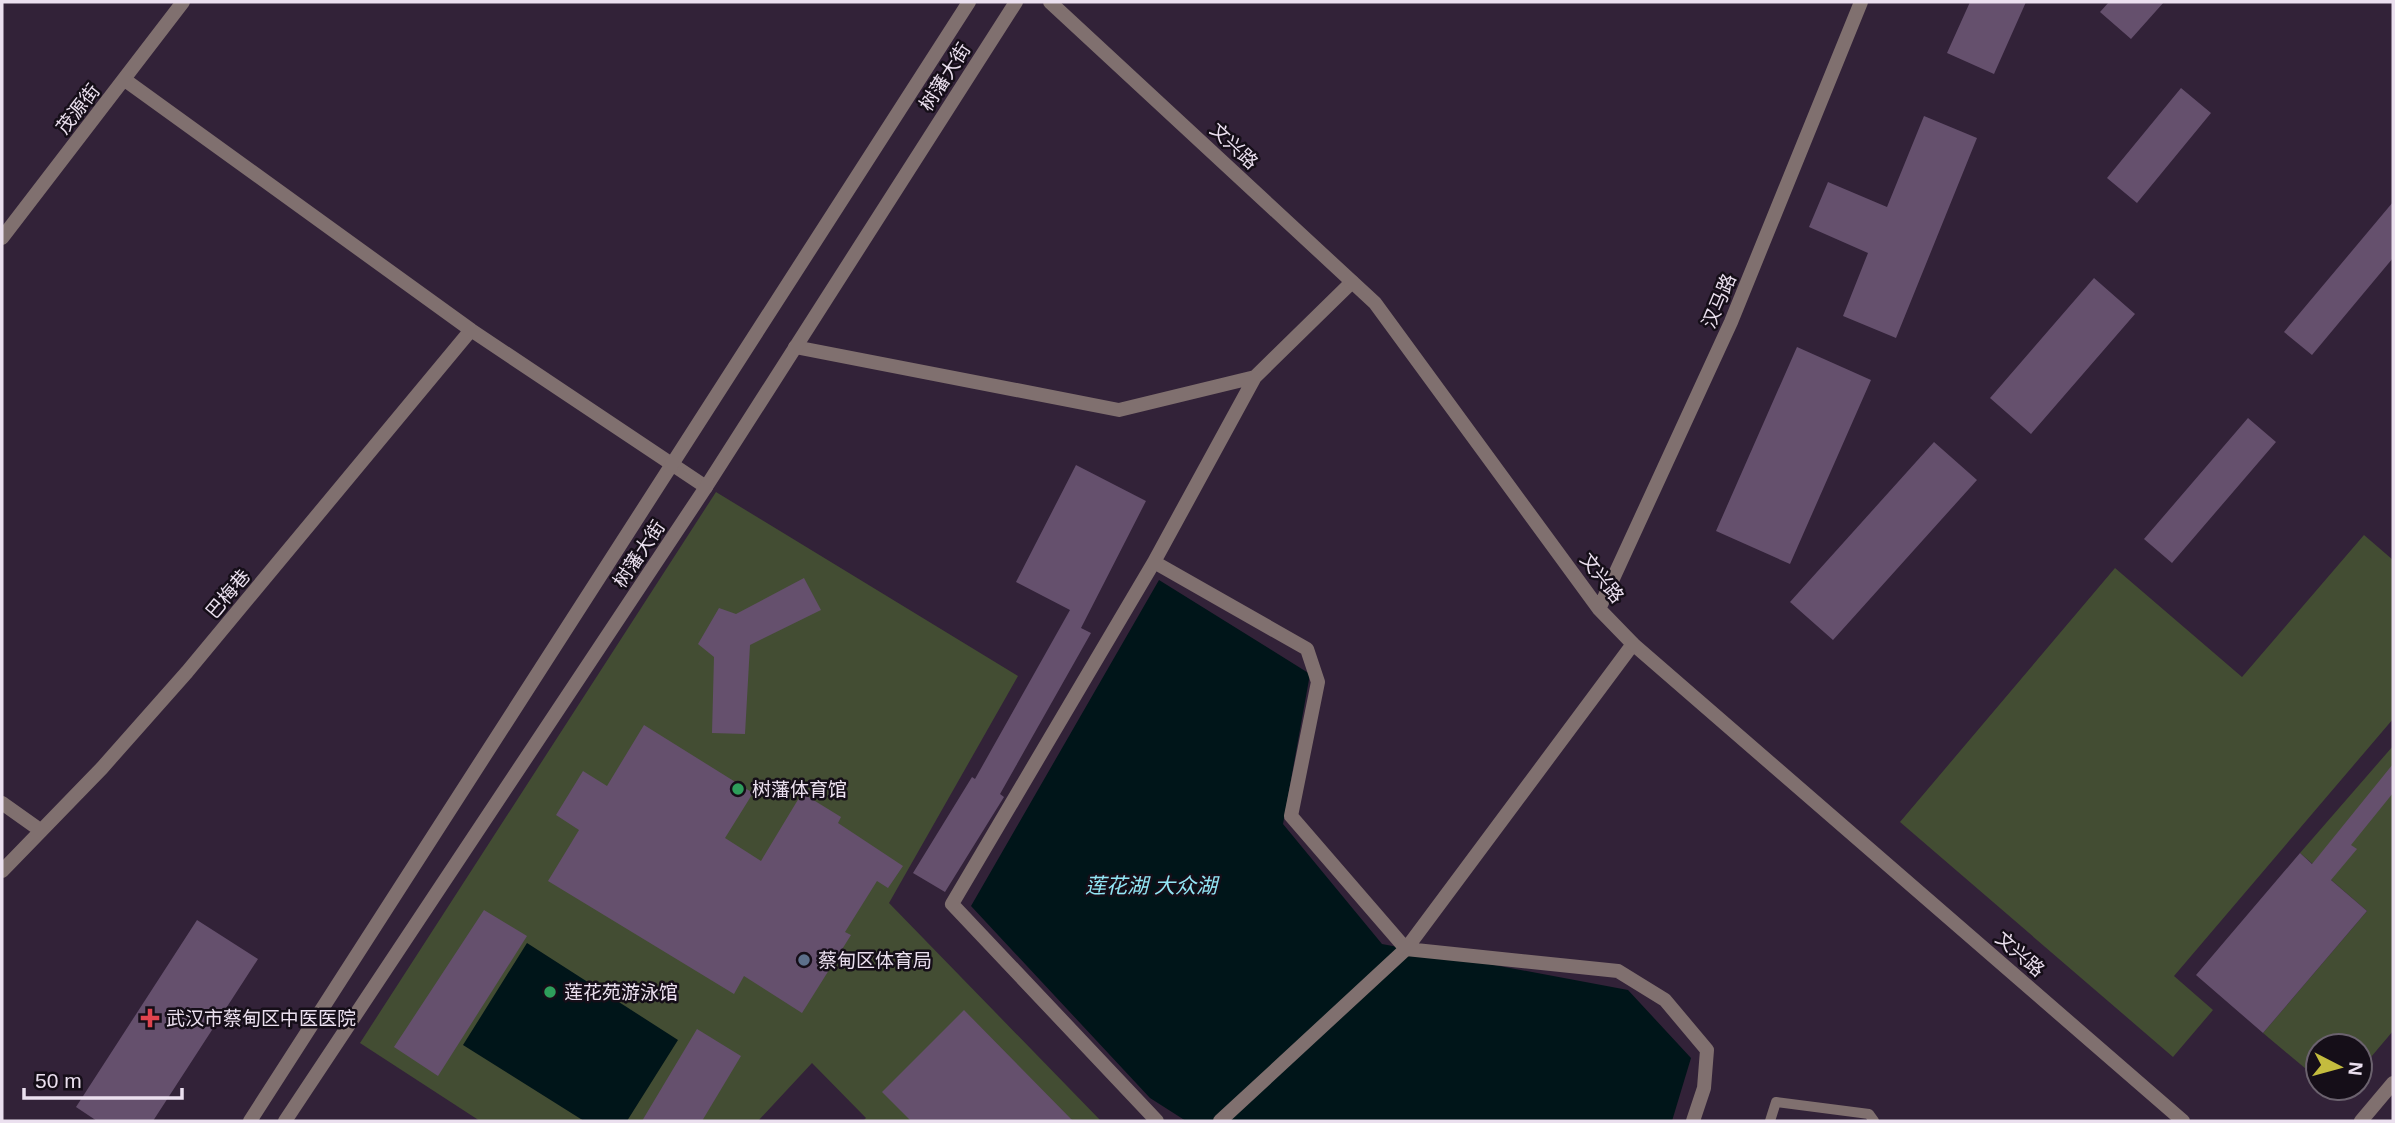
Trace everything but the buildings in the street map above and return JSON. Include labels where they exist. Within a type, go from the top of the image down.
[{"type":"street","name":"茂源街","points":[[2,238],[184,2]]},
{"type":"street","name":"树藩大街","points":[[250,1121],[968,2]]},
{"type":"street","name":"树藩大街","points":[[285,1121],[706,487],[1016,2]]},
{"type":"street","name":"文兴路","points":[[1050,2],[1376,303],[1599,609],[1633,644],[2183,1121]]},
{"type":"street","name":"汉马路","points":[[1599,609],[1731,322],[1861,2]]},
{"type":"street","points":[[125,80],[471,330],[706,487]]},
{"type":"street","points":[[1157,1121],[952,904],[1154,562],[1255,377],[1352,282]]},
{"type":"street","name":"巴梅巷","points":[[2,871],[102,768],[187,672],[471,330]]},
{"type":"street","points":[[795,347],[1119,410],[1255,377]]},
{"type":"street","points":[[1154,562],[1307,649],[1318,682],[1291,816],[1406,949],[1618,971],[1665,1000],[1707,1050],[1704,1088],[1693,1121]]},
{"type":"street","points":[[1220,1121],[1406,949],[1633,644]]},
{"type":"street","points":[[2,803],[40,830]]},
{"type":"street","points":[[2361,1121],[2393,1083]]},
{"type":"lane","points":[[1770,1121],[1776,1102],[1869,1114],[1874,1121]]},
{"type":"green space","name":"树藩体育馆","points":[[716,492],[1018,676],[889,903],[1101,1121],[863,1121],[866,1118],[812,1063],[758,1121],[480,1121],[360,1043]]},
{"type":"green space","points":[[2364,535],[2393,560],[2393,719],[2174,976],[2213,1010],[2173,1057],[1900,822],[2115,568],[2242,677]]},
{"type":"green space","points":[[2393,746],[2393,1031],[2374,1053],[2374,1032],[2304,1032],[2304,1067],[2263,1033],[2367,911],[2300,853]]},
{"type":"water","name":"莲花湖 大众湖","points":[[1159,580],[1310,674],[1283,824],[1382,944],[1628,990],[1691,1058],[1672,1121],[1186,1121],[1150,1098],[971,906]]},
{"type":"water","name":"莲花苑游泳馆","points":[[527,943],[678,1040],[627,1121],[584,1121],[463,1045]]},
{"type":"place","name":"树藩体育馆","points":[[738,789]]},
{"type":"place","name":"蔡甸区体育局","points":[[804,960]]},
{"type":"place","name":"莲花苑游泳馆","points":[[550,992]]},
{"type":"place","name":"武汉市蔡甸区中医医院","points":[[150,1018]]}]
